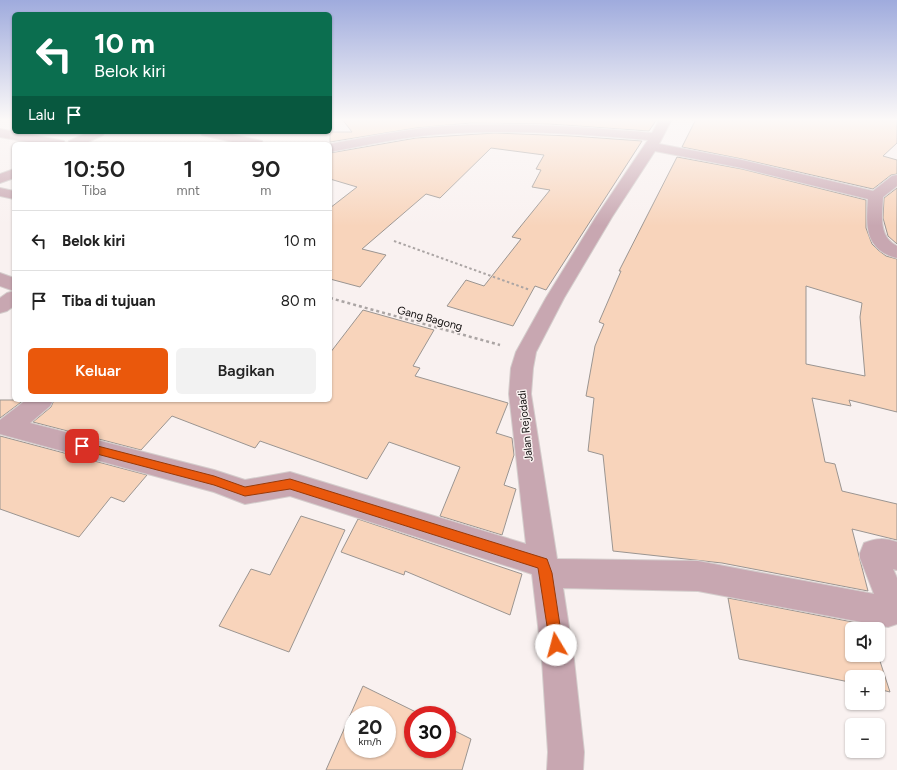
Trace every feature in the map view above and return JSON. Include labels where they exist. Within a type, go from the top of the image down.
[{"type":"street","name":"Jalan Rejodadi","points":[[565,770],[566,752],[558,660],[520,394],[522,368],[526,352],[555,298],[604,217],[644,155]]},
{"type":"street","points":[[717,155],[742,164],[876,196]]},
{"type":"street","points":[[0,180],[12,174]]},
{"type":"street","points":[[876,196],[897,179]]},
{"type":"street","points":[[0,192],[12,195]]},
{"type":"street","points":[[876,196],[877,230],[881,243],[897,253]]},
{"type":"street","points":[[0,279],[12,284]]},
{"type":"street","points":[[0,307],[12,298]]},
{"type":"street","points":[[39,402],[8,427],[214,481],[245,492],[290,484],[544,568],[698,576],[888,612],[892,610],[893,604],[874,558],[874,553],[884,552],[897,556]]},
{"type":"path","points":[[394,241],[555,298]]},
{"type":"path","name":"Gang Bagong","points":[[332,299],[526,352]]},
{"type":"building","points":[[332,155],[484,155],[440,198],[426,194],[362,249],[386,255],[360,287],[332,280],[332,206],[357,187],[332,180]]},
{"type":"building","points":[[544,155],[633,155],[546,290],[535,286],[513,326],[447,306],[466,280],[484,286],[521,239],[512,237],[550,190],[532,187],[541,170],[536,169]]},
{"type":"building","points":[[722,155],[884,155],[883,156],[897,160],[897,174],[891,175],[873,189]]},
{"type":"building","points":[[677,157],[742,169],[866,200],[866,228],[872,244],[886,256],[897,259],[897,412],[849,400],[851,406],[812,398],[825,462],[835,464],[842,491],[897,504],[897,540],[852,529],[868,591],[722,563],[613,551],[603,455],[588,451],[594,398],[586,396],[595,346],[604,324],[599,322],[621,271],[619,271]],"holes":[[[806,286],[862,303],[860,317],[865,376],[806,364]]]},
{"type":"building","points":[[897,188],[897,244],[888,236],[883,218],[884,198]]},
{"type":"building","points":[[363,310],[434,330],[413,366],[420,368],[415,376],[508,403],[496,433],[512,438],[514,455],[504,485],[516,489],[502,535],[440,516],[460,467],[389,442],[367,479],[260,441],[255,448],[172,416],[141,450],[33,422],[51,407],[53,402],[332,402],[332,350]]},
{"type":"building","points":[[0,400],[21,402],[0,418]]},
{"type":"building","points":[[0,436],[147,475],[124,502],[111,497],[79,537],[0,509]]},
{"type":"building","points":[[301,516],[345,530],[289,652],[219,626],[251,569],[270,575]]},
{"type":"building","points":[[358,519],[522,574],[510,615],[405,571],[404,575],[341,552]]},
{"type":"building","points":[[728,598],[852,622],[845,622],[845,662],[880,662],[883,670],[845,670],[845,681],[739,659]]},
{"type":"building","points":[[885,677],[890,692],[885,691]]},
{"type":"building","points":[[363,686],[404,706],[404,758],[456,758],[456,732],[471,739],[462,770],[326,770],[344,729],[344,758],[396,758],[396,706],[354,706]]},
{"type":"route","points":[[82,446],[214,481],[245,492],[290,484],[543,563],[546,573],[556,645]]}]
